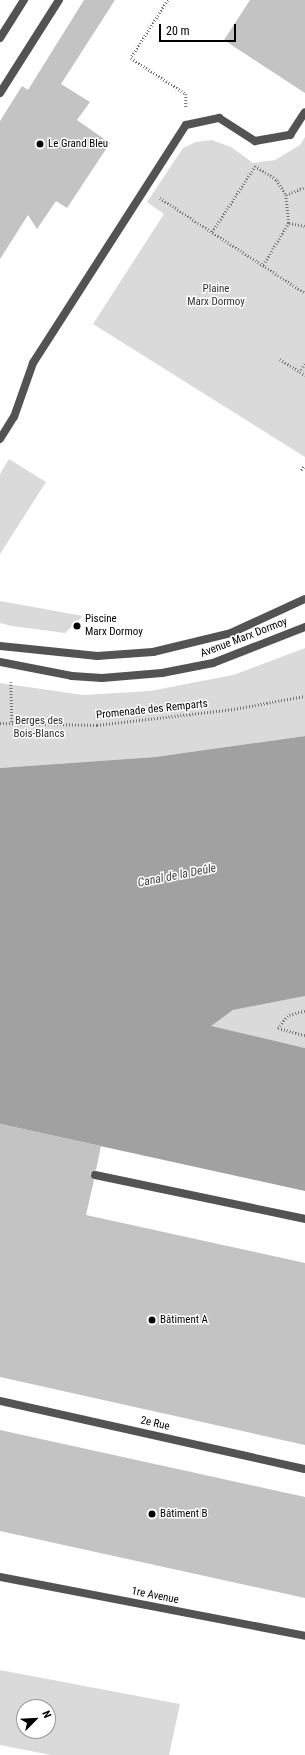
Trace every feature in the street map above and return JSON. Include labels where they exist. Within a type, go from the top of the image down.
[{"type":"street","points":[[0,38],[24,0]]},
{"type":"street","points":[[0,93],[59,0]]},
{"type":"street","points":[[0,439],[14,417],[33,364],[144,188],[186,126],[219,118],[255,141],[290,135],[305,112]]},
{"type":"street","name":"Avenue Marx Dormoy","points":[[0,646],[97,656],[153,652],[231,633],[305,599]]},
{"type":"street","name":"Avenue Marx Dormoy","points":[[0,662],[65,675],[102,678],[162,673],[213,663],[305,627]]},
{"type":"street","points":[[95,1175],[305,1219]]},
{"type":"street","name":"2e Rue","points":[[0,1401],[305,1469]]},
{"type":"street","name":"1re Avenue","points":[[0,1577],[305,1636]]},
{"type":"path","points":[[168,0],[131,58],[186,94],[186,126]]},
{"type":"path","points":[[212,232],[255,166],[277,180],[286,195],[289,223],[264,266]]},
{"type":"path","points":[[286,195],[305,187]]},
{"type":"path","points":[[144,188],[305,293]]},
{"type":"path","points":[[289,223],[305,226]]},
{"type":"path","points":[[280,359],[305,375]]},
{"type":"path","points":[[300,372],[305,364]]},
{"type":"path","points":[[302,470],[305,465]]},
{"type":"path","points":[[11,665],[12,722]]},
{"type":"path","name":"Promenade des Remparts","points":[[0,723],[12,722],[98,725],[234,710],[305,696]]},
{"type":"path","points":[[305,1011],[288,1016],[278,1028],[305,1035]]},
{"type":"green space","name":"Plaine Marx Dormoy","points":[[305,137],[305,457],[93,324],[164,214],[147,202],[183,148],[196,142],[212,140],[231,147],[253,163],[275,160],[300,145]]},
{"type":"green space","points":[[9,459],[46,482],[0,554],[0,474]]},
{"type":"green space","points":[[0,601],[83,616],[65,633],[12,626],[0,623]]},
{"type":"green space","name":"Berges des Bois-Blancs","points":[[305,648],[305,736],[155,757],[0,768],[0,683],[83,695],[150,691],[233,675]]},
{"type":"green space","points":[[305,996],[305,1048],[210,1026],[233,1010]]},
{"type":"green space","points":[[0,1670],[180,1704],[169,1755],[51,1755],[0,1745]]},
{"type":"water","name":"Canal de la Deûle","points":[[305,736],[305,996],[233,1010],[211,1026],[305,1048],[305,1191],[0,1124],[0,768],[155,757]]},
{"type":"building","points":[[84,0],[115,0],[61,84],[90,102],[77,120],[110,143],[67,208],[56,201],[37,229],[28,215],[0,259],[0,121],[22,86],[28,90]]},
{"type":"building","points":[[250,0],[305,0],[305,93],[224,40]]},
{"type":"building","name":"Bâtiment A","points":[[0,1124],[101,1146],[96,1170],[90,1174],[94,1180],[86,1215],[305,1263],[305,1445],[0,1377]]},
{"type":"building","name":"Bâtiment B","points":[[0,1430],[305,1497],[305,1598],[0,1531]]},
{"type":"place","name":"Le Grand Bleu","points":[[40,144]]},
{"type":"place","name":"Piscine Marx Dormoy","points":[[77,626]]},
{"type":"place","name":"Bâtiment A","points":[[152,1320]]},
{"type":"place","name":"Bâtiment B","points":[[152,1514]]}]
